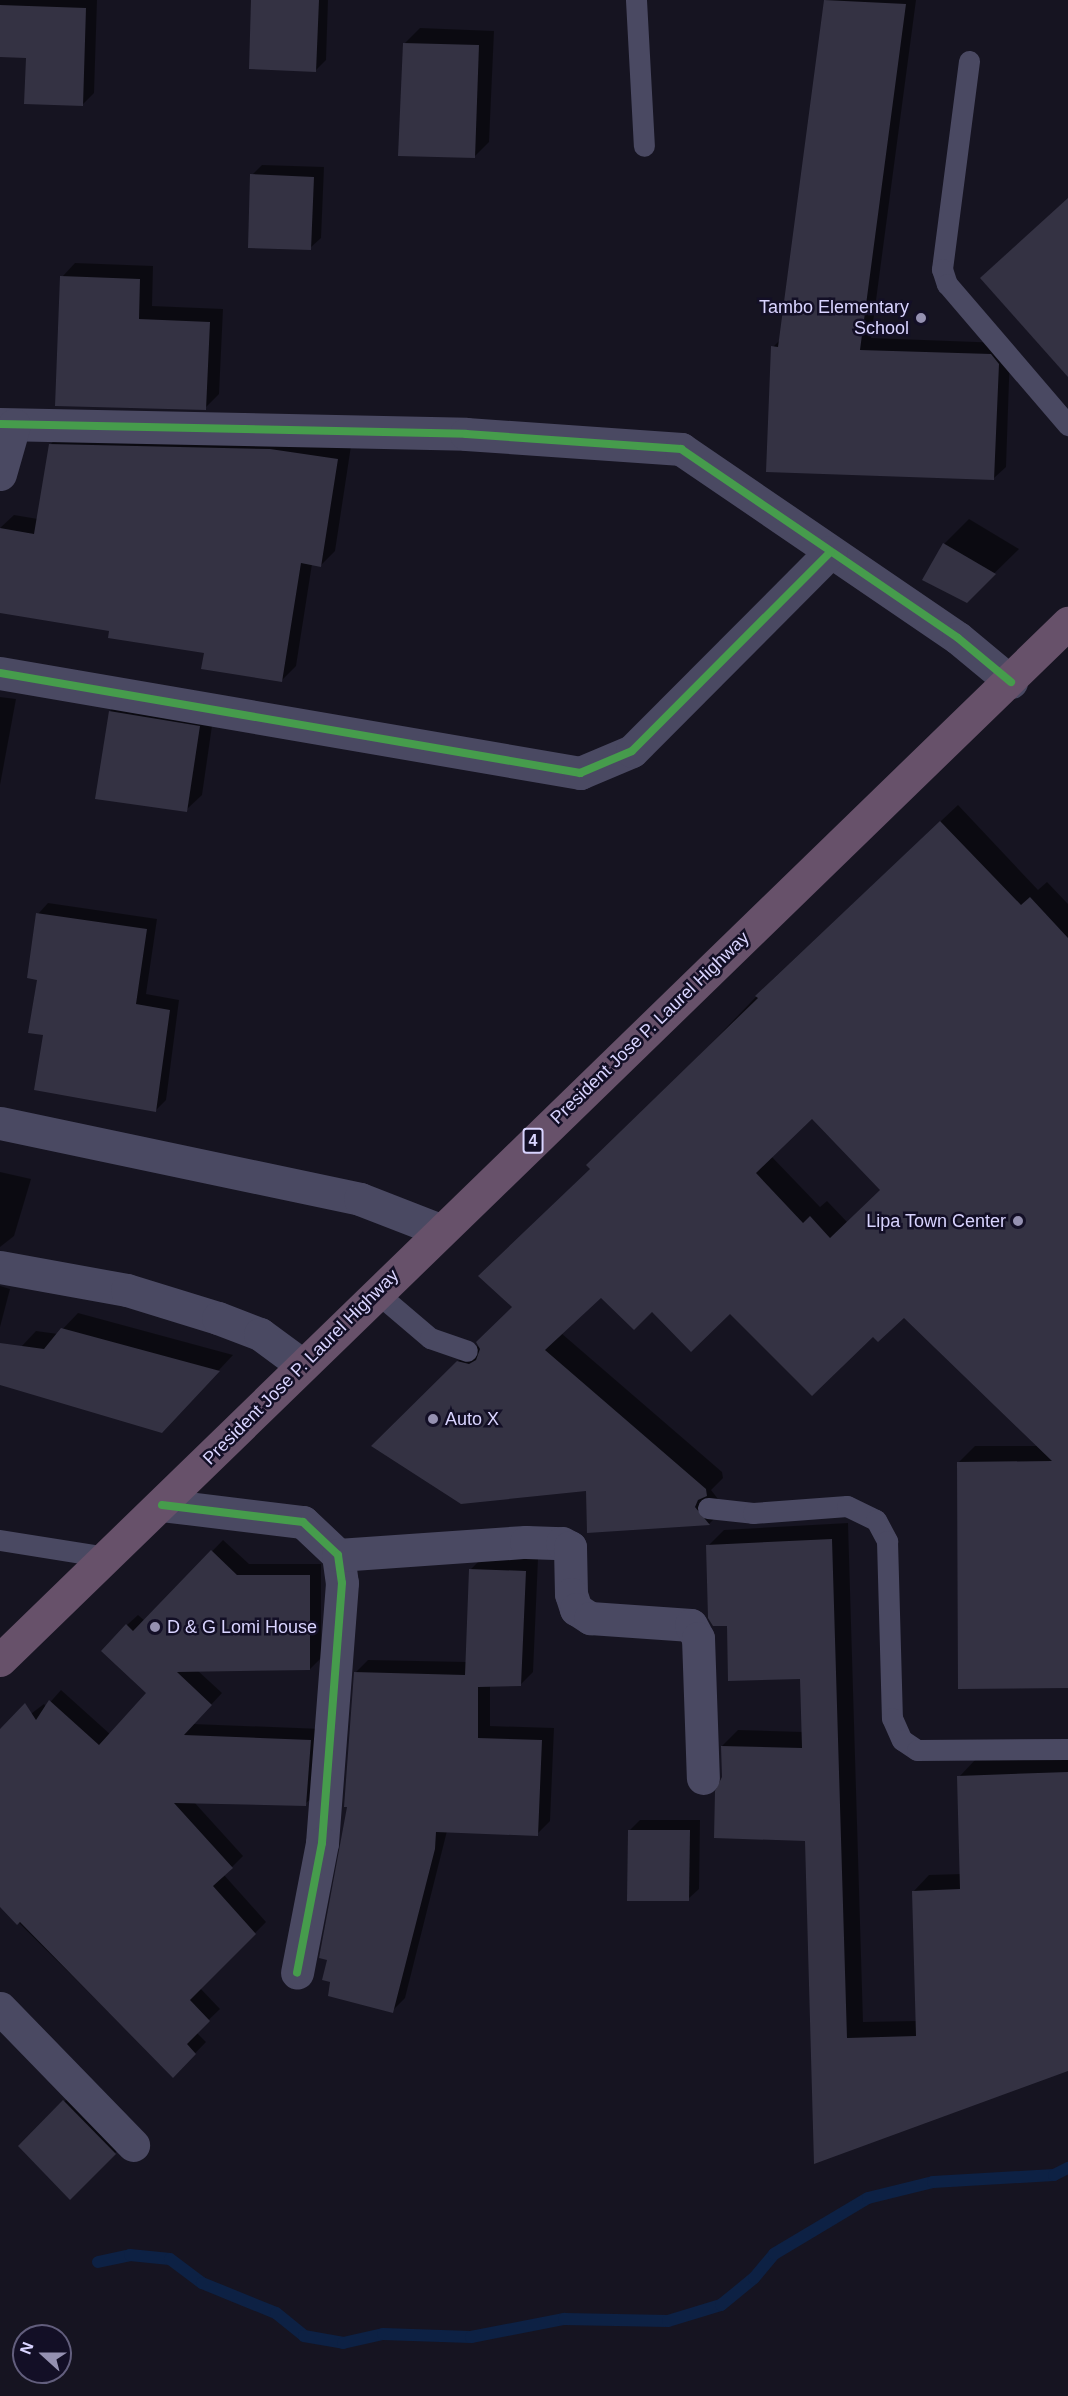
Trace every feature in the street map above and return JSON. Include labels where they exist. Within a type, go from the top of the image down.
[{"type":"highway","name":"President Jose P. Laurel Highway","points":[[0,1660],[105,1557],[162,1505],[440,1230],[1011,682],[1068,623]]},
{"type":"street","points":[[0,474],[7,425],[466,434],[681,449],[958,638],[1011,682]]},
{"type":"street","points":[[0,673],[580,773],[632,751],[830,552]]},
{"type":"street","points":[[0,1123],[360,1199],[440,1230]]},
{"type":"street","points":[[0,1267],[127,1290],[219,1318],[260,1334],[302,1365]]},
{"type":"street","points":[[162,1505],[303,1522],[338,1555],[342,1583],[322,1843],[297,1973]]},
{"type":"street","points":[[338,1555],[526,1542],[562,1543],[570,1547],[571,1594],[576,1609],[590,1618],[691,1625],[698,1638],[703,1778]]},
{"type":"street","points":[[0,2008],[133,2145]]},
{"type":"lane","points":[[636,0],[644,146]]},
{"type":"lane","points":[[969,61],[942,269],[947,284],[1068,425]]},
{"type":"lane","points":[[376,1292],[430,1338],[467,1351]]},
{"type":"lane","points":[[708,1508],[753,1513],[846,1506],[876,1520],[887,1541],[892,1718],[902,1740],[917,1750],[1068,1749]]},
{"type":"lane","points":[[0,1540],[105,1557]]},
{"type":"building","points":[[251,0],[319,0],[316,72],[249,69]]},
{"type":"building","points":[[824,0],[906,4],[860,350],[991,354],[999,364],[994,480],[766,472],[771,346],[778,347]]},
{"type":"building","points":[[0,5],[86,8],[83,106],[24,104],[26,58],[0,57]]},
{"type":"building","points":[[403,43],[479,45],[475,158],[398,156]]},
{"type":"building","points":[[250,174],[314,177],[311,250],[248,248]]},
{"type":"building","points":[[1068,198],[1068,377],[980,278]]},
{"type":"building","points":[[60,276],[140,279],[139,319],[210,322],[206,410],[55,406]]},
{"type":"building","points":[[49,444],[270,449],[338,459],[321,567],[301,563],[282,682],[201,669],[204,653],[108,638],[109,631],[0,613],[0,528],[34,534]]},
{"type":"building","points":[[943,543],[996,574],[967,603],[922,580]]},
{"type":"building","points":[[109,711],[200,726],[187,812],[95,799]]},
{"type":"building","points":[[940,821],[1021,905],[1030,897],[1068,938],[1068,1688],[958,1689],[957,1462],[1052,1461],[904,1318],[878,1342],[873,1337],[812,1396],[730,1314],[691,1352],[652,1312],[634,1330],[601,1298],[545,1350],[706,1489],[707,1496],[698,1500],[695,1507],[710,1525],[587,1533],[586,1491],[461,1504],[371,1446],[457,1361],[469,1364],[476,1360],[480,1349],[476,1342],[512,1307],[478,1276],[590,1169],[586,1165],[758,998],[755,996]],"holes":[[[812,1119],[880,1190],[830,1238],[810,1216],[803,1223],[756,1173]]]},
{"type":"building","points":[[36,913],[147,929],[136,1004],[170,1010],[156,1112],[34,1090],[43,1035],[28,1033],[37,980],[27,978]]},
{"type":"building","points":[[61,1328],[220,1371],[162,1433],[0,1385],[0,1343],[44,1349]]},
{"type":"building","points":[[832,1539],[847,2038],[916,2036],[912,1891],[960,1889],[957,1776],[1068,1772],[1068,2071],[814,2164],[805,1841],[714,1838],[715,1791],[722,1777],[721,1746],[802,1748],[800,1679],[728,1681],[727,1626],[713,1626],[708,1618],[706,1545]]},
{"type":"building","points":[[211,1550],[237,1575],[310,1575],[310,1670],[177,1672],[212,1705],[184,1735],[311,1740],[306,1806],[174,1803],[233,1868],[213,1886],[256,1934],[190,2000],[210,2021],[187,2044],[196,2054],[173,2078],[20,1922],[17,1925],[0,1907],[0,1729],[25,1703],[36,1720],[49,1700],[99,1745],[146,1693],[101,1651],[126,1624],[133,1631]]},
{"type":"building","points":[[469,1569],[526,1571],[521,1686],[478,1687],[478,1738],[542,1740],[538,1836],[436,1832],[435,1849],[393,2013],[328,1996],[330,1982],[322,1980],[327,1960],[319,1958],[347,1807],[344,1807],[354,1672],[465,1675]]},
{"type":"building","points":[[628,1830],[690,1830],[689,1901],[627,1901]]},
{"type":"building","points":[[63,2100],[116,2154],[70,2200],[18,2146]]},
{"type":"waterway","points":[[98,2262],[130,2255],[170,2259],[202,2283],[276,2313],[304,2336],[343,2343],[383,2334],[471,2337],[564,2319],[668,2321],[721,2305],[754,2278],[774,2254],[868,2198],[933,2182],[1054,2175],[1068,2168]]},
{"type":"cycle path","points":[[0,424],[466,434],[681,449],[958,638],[1011,682]]},
{"type":"cycle path","points":[[0,673],[580,773],[632,751],[830,552]]},
{"type":"cycle path","points":[[162,1505],[303,1522],[338,1555],[342,1583],[322,1843],[297,1973]]},
{"type":"place","name":"Tambo Elementary School","points":[[921,318]]},
{"type":"place","name":"Lipa Town Center","points":[[1018,1221]]},
{"type":"place","name":"Auto X","points":[[433,1419]]},
{"type":"place","name":"D & G Lomi House","points":[[155,1627]]}]
